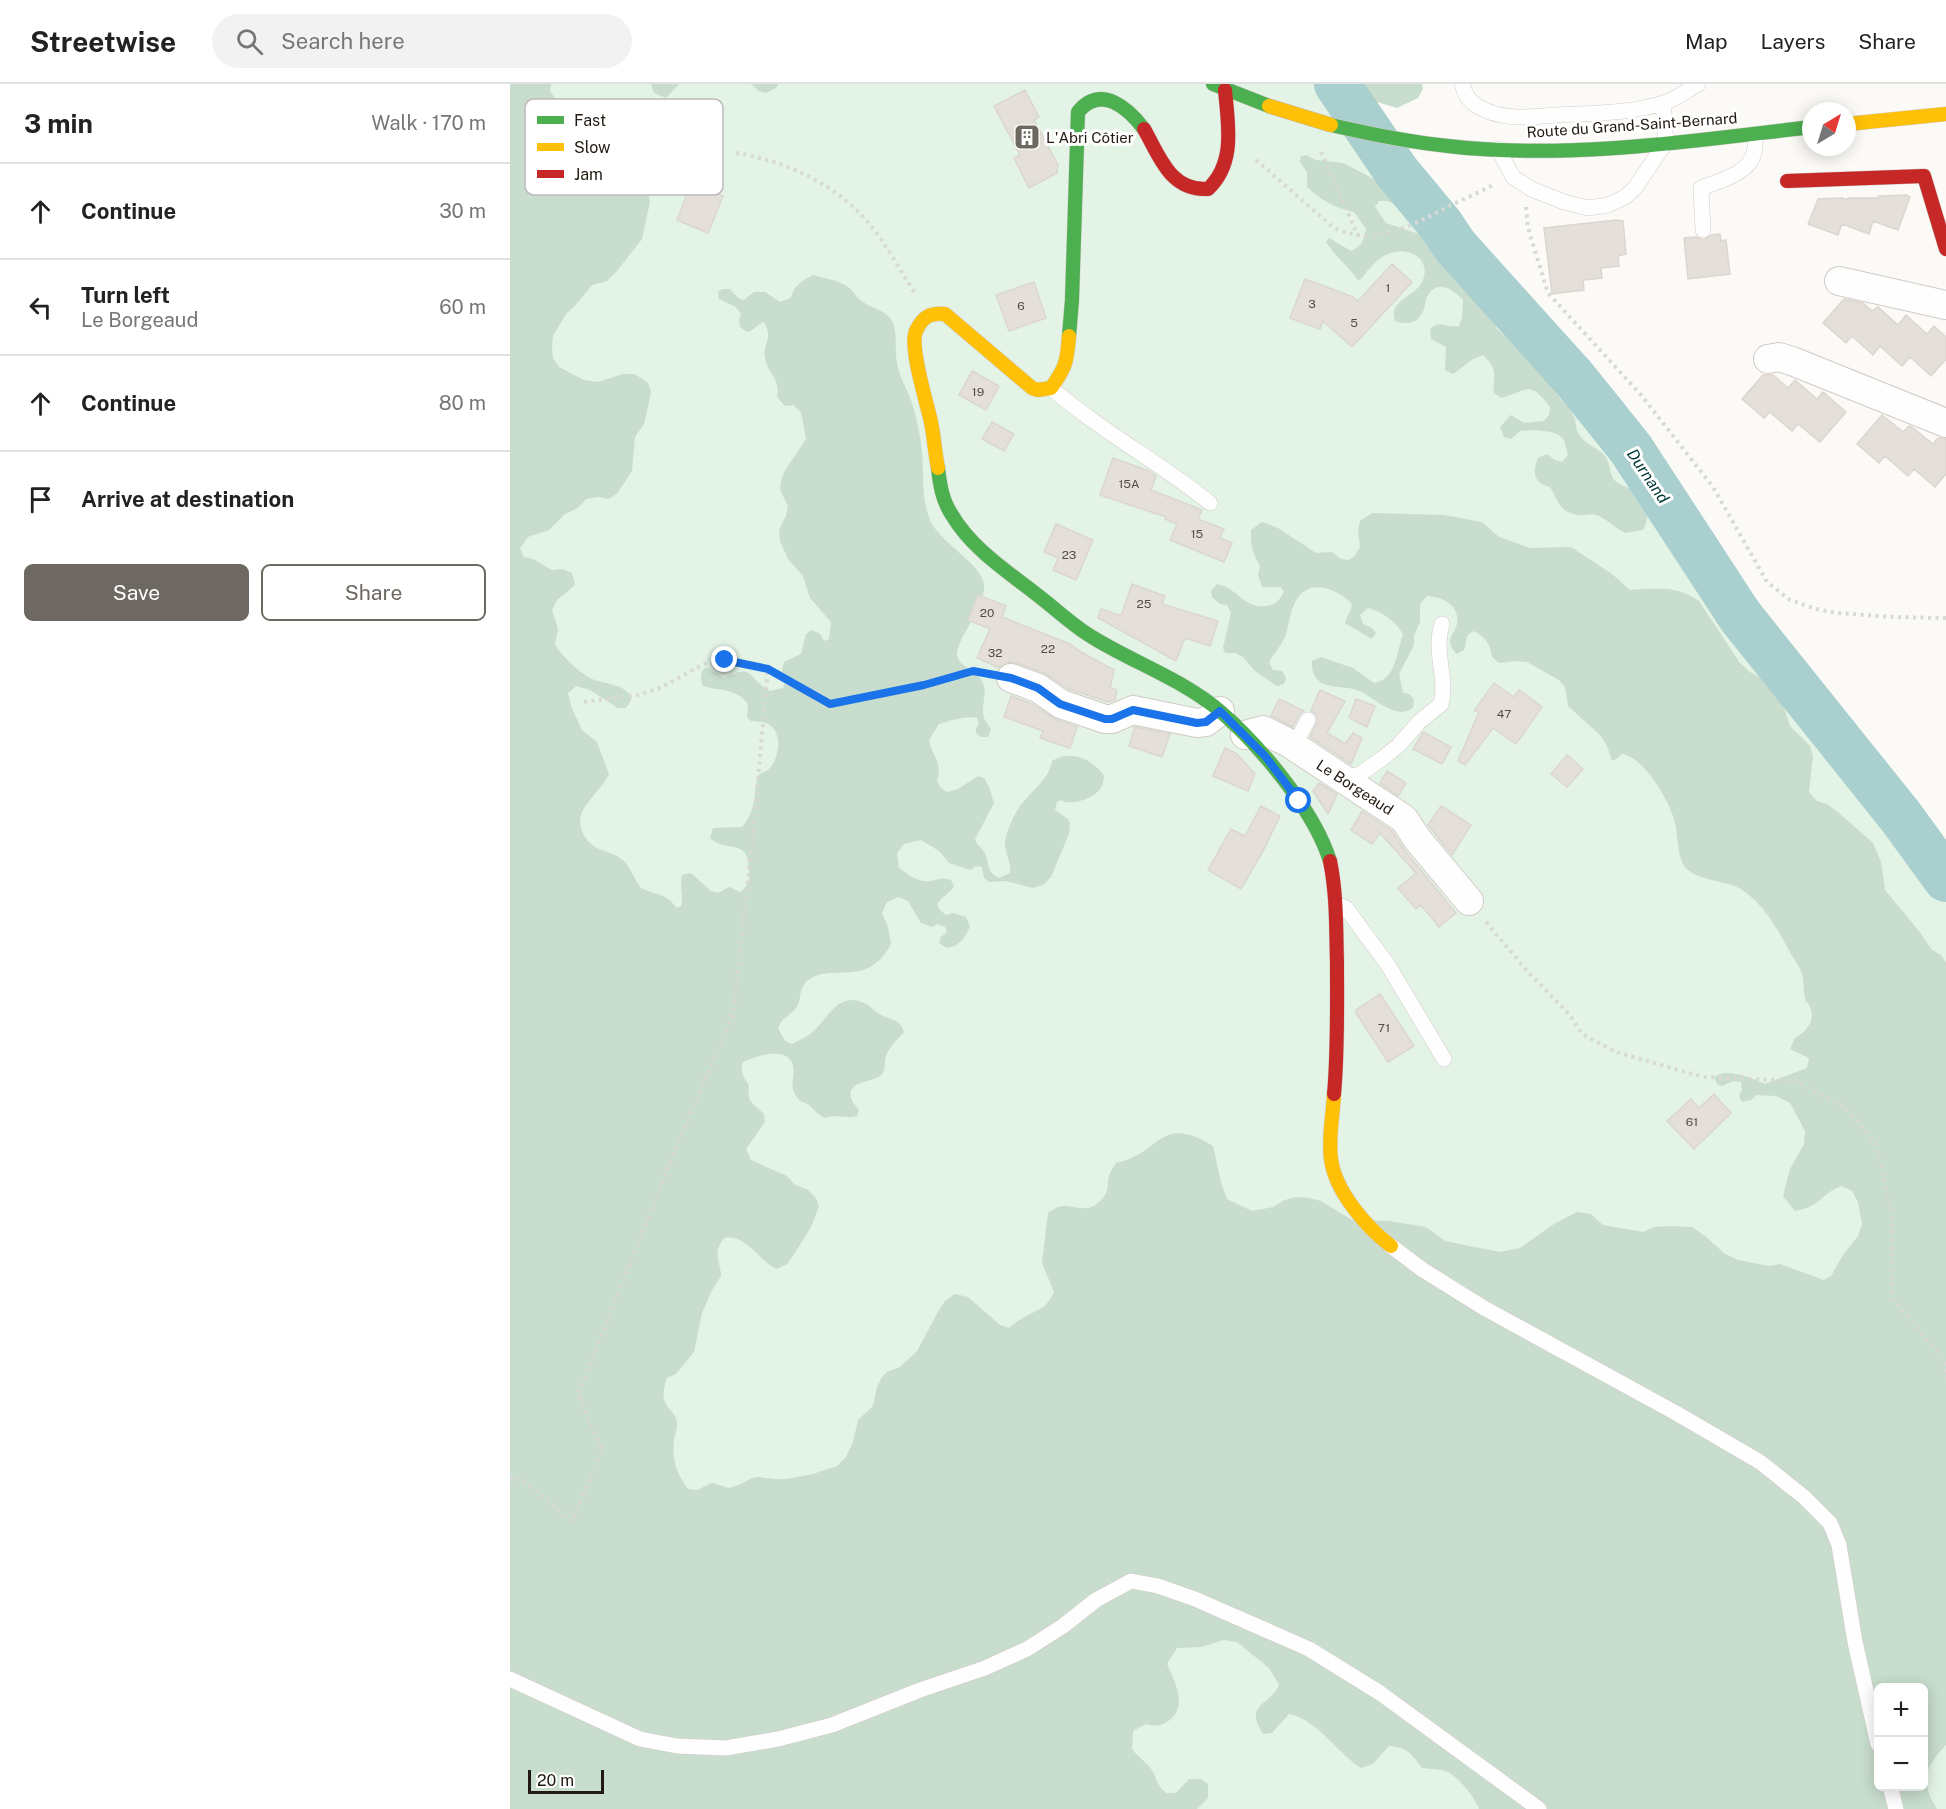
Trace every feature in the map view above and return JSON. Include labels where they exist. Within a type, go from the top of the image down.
[{"type":"street","name":"Route du Grand-Saint-Bernard","points":[[1219,87],[1269,106],[1368,135],[1432,145],[1498,149],[1588,148],[1802,129]]},
{"type":"street","points":[[1219,87],[1228,136],[1226,162],[1219,178],[1208,189],[1193,189],[1173,177],[1150,139],[1126,109],[1108,100],[1093,100],[1082,106],[1077,118],[1072,300],[1067,361],[1063,372],[1051,388],[1038,390],[1032,388],[945,314],[932,313],[927,316],[915,332],[914,348],[931,424],[942,497],[952,516],[968,537],[991,558],[1090,636],[1185,688],[1220,711],[1282,776],[1312,822],[1329,859],[1335,903],[1335,1085],[1331,1162],[1342,1189],[1356,1211],[1391,1246]]},
{"type":"street","points":[[1856,123],[1946,114]]},
{"type":"street","points":[[1787,181],[1924,176],[1946,249]]},
{"type":"street","points":[[1839,281],[1946,304]]},
{"type":"street","points":[[1768,359],[1779,357],[1792,361],[1946,423]]},
{"type":"street","points":[[1011,678],[1038,688],[1060,704],[1105,719],[1112,719],[1133,710],[1197,723],[1206,722],[1220,711]]},
{"type":"street","name":"Le Borgeaud","points":[[1245,735],[1263,730],[1294,746],[1404,819],[1418,840],[1469,901]]},
{"type":"lane","points":[[1462,84],[1467,98],[1479,107],[1500,114],[1525,118],[1625,112],[1663,103],[1698,84]]},
{"type":"lane","points":[[1498,149],[1513,177],[1531,189],[1564,202],[1588,208],[1608,205],[1625,197],[1635,188],[1666,142],[1663,103]]},
{"type":"lane","points":[[1703,230],[1701,188],[1727,178],[1747,166],[1755,152],[1755,134]]},
{"type":"lane","points":[[1051,388],[1067,403],[1120,441],[1180,478],[1210,503]]},
{"type":"lane","points":[[1345,779],[1360,774],[1383,759],[1419,722],[1441,704],[1443,684],[1438,645],[1442,624]]},
{"type":"lane","points":[[1294,746],[1308,720]]},
{"type":"lane","points":[[1335,903],[1346,908],[1388,965],[1444,1059]]},
{"type":"lane","points":[[1391,1246],[1423,1270],[1484,1308],[1676,1413],[1760,1462],[1804,1497],[1830,1524],[1839,1545],[1856,1642],[1876,1737]]},
{"type":"lane","points":[[510,1679],[640,1739],[677,1746],[726,1748],[778,1739],[832,1725],[920,1690],[985,1668],[1027,1649],[1063,1626],[1096,1600],[1131,1581],[1158,1586],[1195,1599],[1309,1649],[1380,1693],[1539,1809]]},
{"type":"lane","points":[[1891,1791],[1896,1809]]},
{"type":"path","points":[[1228,136],[1334,228],[1359,236],[1379,235],[1406,229],[1459,201],[1513,177]]},
{"type":"path","points":[[1318,146],[1359,236]]},
{"type":"path","points":[[736,153],[760,157],[795,170],[829,187],[849,202],[872,226],[927,316]]},
{"type":"path","points":[[1531,189],[1527,201],[1526,219],[1548,293],[1641,395],[1713,487],[1767,582],[1790,600],[1816,609],[1837,613],[1893,617],[1946,618]]},
{"type":"path","points":[[584,702],[638,695],[660,688],[704,664],[725,660],[768,669],[830,704],[924,685],[973,671],[1011,678]]},
{"type":"path","points":[[510,1479],[519,1477],[572,1521],[602,1450],[578,1395],[671,1160],[733,1014],[752,846],[768,669]]},
{"type":"path","points":[[1469,901],[1528,972],[1570,1015],[1582,1034],[1616,1052],[1703,1077],[1796,1081],[1845,1107],[1876,1144],[1893,1219],[1892,1298],[1944,1360],[1946,1378]]},
{"type":"green space","points":[[510,84],[1329,84],[1336,100],[1490,298],[1564,360],[1706,538],[1731,608],[1946,853],[1946,1809],[510,1809]]},
{"type":"green space","points":[[510,84],[551,84],[550,91],[557,99],[525,99],[525,195],[648,195],[650,202],[642,239],[607,281],[592,285],[566,314],[553,336],[552,347],[553,358],[559,367],[584,380],[598,382],[623,374],[634,374],[648,383],[651,392],[644,424],[635,437],[632,471],[617,494],[608,499],[599,497],[586,499],[578,508],[565,514],[549,530],[528,537],[520,548],[524,557],[533,559],[552,570],[563,569],[572,573],[575,585],[557,600],[552,610],[558,629],[555,645],[585,675],[618,686],[632,698],[626,708],[618,708],[590,690],[576,686],[568,693],[572,709],[582,730],[597,742],[609,774],[580,817],[581,828],[589,842],[623,860],[641,888],[665,897],[677,908],[682,902],[682,875],[691,873],[711,891],[718,893],[729,887],[740,892],[748,883],[748,860],[745,853],[736,847],[716,843],[710,838],[713,828],[742,827],[747,820],[753,807],[759,774],[768,770],[772,765],[777,752],[778,738],[772,727],[764,722],[751,721],[747,717],[748,704],[738,695],[703,686],[702,673],[706,667],[724,678],[744,672],[770,691],[783,688],[786,680],[782,671],[784,662],[801,654],[806,634],[812,630],[820,634],[824,641],[829,639],[831,622],[810,598],[803,576],[788,559],[780,541],[779,530],[788,506],[780,490],[781,481],[784,472],[806,439],[801,412],[793,405],[785,406],[777,397],[777,385],[765,358],[768,333],[764,322],[747,332],[740,327],[741,314],[736,307],[719,299],[718,292],[722,289],[730,289],[738,298],[744,300],[754,292],[765,292],[780,302],[791,298],[796,287],[813,275],[847,286],[866,304],[884,313],[893,323],[898,367],[911,400],[919,433],[927,512],[935,528],[982,577],[984,592],[957,653],[960,662],[977,674],[983,683],[985,693],[983,713],[991,729],[988,737],[981,737],[976,733],[979,723],[977,718],[963,718],[939,724],[929,740],[938,764],[937,780],[940,787],[947,792],[958,789],[978,776],[984,778],[989,787],[994,803],[975,839],[986,856],[992,873],[999,878],[1010,873],[1005,845],[1008,830],[1022,803],[1045,778],[1052,761],[1066,756],[1081,758],[1094,765],[1104,776],[1099,791],[1089,798],[1077,802],[1060,800],[1057,802],[1055,810],[1070,823],[1069,834],[1051,877],[1043,885],[1033,888],[1006,881],[989,882],[984,878],[982,867],[976,866],[970,870],[949,863],[939,851],[921,840],[904,844],[897,853],[899,868],[914,878],[922,881],[942,878],[951,880],[954,886],[937,905],[946,915],[953,913],[966,917],[970,926],[964,937],[956,945],[947,948],[939,943],[941,937],[947,932],[945,927],[937,924],[932,927],[921,923],[908,901],[898,897],[887,902],[882,913],[888,927],[891,944],[881,958],[871,967],[860,971],[826,973],[806,982],[802,988],[798,1005],[778,1028],[785,1041],[792,1044],[816,1029],[836,1006],[848,1000],[856,1000],[894,1020],[903,1028],[904,1032],[887,1053],[882,1074],[853,1088],[852,1100],[859,1110],[857,1116],[825,1118],[808,1104],[800,1101],[792,1087],[793,1066],[785,1056],[771,1054],[743,1062],[742,1072],[749,1085],[750,1099],[764,1114],[765,1122],[746,1149],[751,1160],[787,1176],[794,1184],[808,1190],[816,1198],[819,1206],[811,1227],[793,1256],[787,1264],[777,1269],[739,1240],[724,1238],[720,1243],[718,1256],[721,1276],[702,1313],[694,1352],[676,1374],[667,1378],[664,1389],[665,1402],[676,1420],[674,1460],[680,1477],[688,1489],[697,1490],[712,1483],[729,1488],[752,1478],[786,1479],[813,1474],[837,1466],[846,1457],[853,1442],[858,1420],[873,1406],[877,1387],[882,1377],[887,1372],[900,1367],[917,1351],[945,1301],[955,1294],[968,1297],[1000,1325],[1009,1328],[1040,1309],[1054,1292],[1042,1263],[1048,1213],[1063,1206],[1089,1208],[1096,1205],[1105,1195],[1110,1174],[1116,1163],[1143,1152],[1170,1135],[1181,1133],[1213,1146],[1227,1199],[1252,1211],[1273,1207],[1285,1200],[1297,1197],[1309,1198],[1321,1201],[1352,1220],[1389,1221],[1426,1227],[1445,1241],[1500,1252],[1520,1248],[1554,1224],[1577,1212],[1591,1214],[1603,1225],[1643,1232],[1654,1227],[1692,1227],[1725,1254],[1738,1260],[1769,1266],[1780,1264],[1824,1280],[1831,1276],[1843,1255],[1858,1236],[1862,1224],[1858,1202],[1852,1191],[1841,1186],[1810,1207],[1795,1211],[1783,1196],[1790,1169],[1804,1144],[1805,1131],[1790,1103],[1776,1096],[1756,1095],[1751,1100],[1742,1102],[1739,1096],[1742,1090],[1741,1082],[1733,1081],[1722,1086],[1717,1084],[1714,1077],[1719,1074],[1732,1073],[1765,1084],[1807,1068],[1809,1058],[1790,1049],[1795,1038],[1810,1024],[1812,1016],[1806,1000],[1803,977],[1770,918],[1750,895],[1741,889],[1701,877],[1687,870],[1680,854],[1672,814],[1655,781],[1638,762],[1629,756],[1621,754],[1612,761],[1601,736],[1568,706],[1565,687],[1559,680],[1527,662],[1499,663],[1492,657],[1487,641],[1474,631],[1467,637],[1464,650],[1457,654],[1450,642],[1457,624],[1456,612],[1444,600],[1427,596],[1420,604],[1420,622],[1414,636],[1414,645],[1399,674],[1403,693],[1409,694],[1414,699],[1413,708],[1406,711],[1391,710],[1364,693],[1330,686],[1321,682],[1314,675],[1312,661],[1321,657],[1353,668],[1374,683],[1381,681],[1391,671],[1403,634],[1388,618],[1368,608],[1360,615],[1363,624],[1372,628],[1376,633],[1372,639],[1345,623],[1352,604],[1342,595],[1328,589],[1321,587],[1307,590],[1301,594],[1293,607],[1285,638],[1269,662],[1273,670],[1282,671],[1286,678],[1284,684],[1277,686],[1255,671],[1243,657],[1235,653],[1225,653],[1223,648],[1231,613],[1227,605],[1220,604],[1212,597],[1211,591],[1217,584],[1228,588],[1249,603],[1259,606],[1276,603],[1284,591],[1280,587],[1262,587],[1258,575],[1260,566],[1252,549],[1251,530],[1262,522],[1278,528],[1316,553],[1332,552],[1341,559],[1349,560],[1354,557],[1360,547],[1358,530],[1360,521],[1372,513],[1444,515],[1482,522],[1499,537],[1530,548],[1571,547],[1612,574],[1630,590],[1657,588],[1674,590],[1699,601],[1740,663],[1750,672],[1772,684],[1781,698],[1790,726],[1810,746],[1813,756],[1809,792],[1817,801],[1827,804],[1839,813],[1873,843],[1881,862],[1885,890],[1932,950],[1941,955],[1946,963],[1946,1745],[1928,1772],[1928,1683],[1874,1683],[1874,1791],[1928,1790],[1937,1809],[1479,1809],[1469,1792],[1453,1775],[1442,1770],[1422,1768],[1412,1755],[1400,1748],[1389,1746],[1373,1764],[1361,1768],[1318,1730],[1299,1717],[1289,1714],[1272,1733],[1263,1734],[1256,1716],[1257,1710],[1279,1685],[1269,1668],[1237,1642],[1224,1640],[1201,1647],[1177,1648],[1167,1664],[1178,1691],[1179,1705],[1176,1712],[1163,1724],[1157,1726],[1146,1724],[1133,1731],[1132,1749],[1151,1769],[1166,1793],[1176,1793],[1189,1779],[1201,1779],[1208,1784],[1208,1798],[1197,1809],[510,1809]]},
{"type":"green space","points":[[651,84],[679,84],[666,98],[654,93]]},
{"type":"green space","points":[[751,84],[779,84],[766,93],[759,91]]},
{"type":"green space","points":[[1352,84],[1422,84],[1423,89],[1418,98],[1397,108],[1374,101]]},
{"type":"green space","points":[[1306,155],[1315,160],[1343,163],[1374,179],[1388,178],[1404,181],[1411,191],[1407,202],[1401,206],[1379,201],[1375,207],[1386,223],[1428,237],[1440,251],[1462,287],[1493,318],[1497,329],[1514,345],[1527,349],[1542,370],[1555,379],[1559,398],[1573,415],[1580,436],[1605,456],[1615,480],[1632,490],[1644,503],[1647,519],[1643,530],[1625,533],[1597,515],[1572,514],[1563,509],[1550,487],[1538,480],[1535,468],[1538,458],[1547,454],[1562,462],[1568,455],[1564,440],[1552,432],[1534,430],[1520,431],[1511,439],[1504,437],[1500,427],[1511,415],[1524,423],[1544,421],[1549,415],[1550,407],[1533,390],[1523,390],[1501,398],[1494,393],[1492,365],[1483,355],[1473,359],[1453,374],[1445,370],[1446,347],[1431,339],[1430,329],[1440,324],[1459,326],[1463,300],[1450,289],[1440,287],[1431,291],[1416,321],[1406,323],[1395,321],[1395,308],[1422,282],[1425,274],[1421,261],[1417,256],[1403,251],[1388,254],[1376,261],[1358,280],[1326,242],[1329,238],[1351,251],[1362,242],[1366,229],[1354,212],[1329,203],[1307,187],[1307,172],[1300,162],[1301,156]]},
{"type":"building","name":"L'Abri Côtier","points":[[1025,90],[1039,117],[1034,120],[1058,165],[1057,173],[1029,188],[1014,158],[1020,155],[994,106]]},
{"type":"building","points":[[687,195],[723,196],[708,233],[677,220]]},
{"type":"building","points":[[1907,195],[1910,197],[1898,230],[1873,221],[1869,234],[1842,224],[1838,235],[1808,224],[1818,199],[1842,198],[1847,200],[1848,198]]},
{"type":"building","points":[[1623,221],[1626,254],[1618,256],[1619,266],[1601,268],[1602,278],[1583,280],[1584,290],[1552,294],[1544,228]]},
{"type":"building","points":[[1720,234],[1721,241],[1726,240],[1730,274],[1688,279],[1684,238],[1696,237],[1704,240],[1711,235]]},
{"type":"building","points":[[1392,264],[1412,282],[1352,347],[1323,321],[1320,329],[1290,318],[1305,279],[1358,301]]},
{"type":"building","points":[[1034,282],[1046,318],[1009,331],[996,295]]},
{"type":"building","points":[[1844,299],[1863,303],[1872,311],[1878,307],[1898,325],[1906,315],[1927,334],[1934,326],[1946,337],[1946,359],[1931,376],[1910,357],[1902,366],[1880,346],[1873,355],[1852,336],[1846,343],[1823,323]]},
{"type":"building","points":[[972,371],[999,386],[986,410],[959,395]]},
{"type":"building","points":[[1763,375],[1773,375],[1788,388],[1795,380],[1817,399],[1823,392],[1846,412],[1820,442],[1798,424],[1792,431],[1770,412],[1764,418],[1742,399]]},
{"type":"building","points":[[1882,415],[1903,432],[1909,426],[1933,444],[1938,438],[1946,439],[1946,474],[1935,487],[1914,469],[1908,476],[1885,456],[1879,463],[1857,444]]},
{"type":"building","points":[[992,422],[1014,434],[1004,451],[982,439]]},
{"type":"building","points":[[1113,458],[1149,471],[1156,476],[1151,490],[1202,510],[1198,519],[1224,529],[1220,538],[1232,543],[1224,562],[1170,540],[1177,524],[1165,519],[1166,517],[1100,495]]},
{"type":"building","points":[[1056,524],[1093,540],[1076,580],[1053,570],[1058,558],[1044,552]]},
{"type":"building","points":[[1132,584],[1165,596],[1162,604],[1218,621],[1210,646],[1185,638],[1176,661],[1098,618],[1101,609],[1121,616]]},
{"type":"building","points":[[978,595],[1006,606],[1002,617],[1070,644],[1114,670],[1110,688],[1117,690],[1115,700],[1108,702],[1069,689],[1044,673],[1017,663],[1008,662],[999,668],[977,658],[990,629],[968,620]]},
{"type":"building","points":[[1494,683],[1514,697],[1519,690],[1542,707],[1516,744],[1493,728],[1465,765],[1458,761],[1479,712],[1474,711]]},
{"type":"building","points":[[1320,690],[1345,701],[1327,733],[1345,744],[1353,733],[1362,738],[1351,764],[1310,737],[1318,720],[1316,714],[1311,711]]},
{"type":"building","points":[[1011,696],[1030,703],[1055,719],[1077,727],[1070,748],[1040,738],[1043,731],[1004,717]]},
{"type":"building","points":[[1279,699],[1304,711],[1299,715],[1293,727],[1271,716]]},
{"type":"building","points":[[1356,699],[1375,706],[1367,727],[1349,718]]},
{"type":"building","points":[[1135,727],[1170,734],[1162,757],[1129,746]]},
{"type":"building","points":[[1423,732],[1451,747],[1442,764],[1413,749]]},
{"type":"building","points":[[1225,748],[1236,753],[1255,774],[1248,791],[1213,776]]},
{"type":"building","points":[[1567,755],[1583,769],[1567,787],[1551,774]]},
{"type":"building","points":[[1387,771],[1406,783],[1398,796],[1380,783]]},
{"type":"building","points":[[1319,783],[1337,794],[1328,814],[1313,791]]},
{"type":"building","points":[[1261,806],[1280,816],[1241,889],[1208,870],[1231,829],[1245,836]]},
{"type":"building","points":[[1441,806],[1471,825],[1452,855],[1428,825]]},
{"type":"building","points":[[1362,811],[1392,831],[1405,851],[1456,913],[1439,927],[1421,905],[1416,909],[1398,888],[1416,873],[1380,833],[1372,844],[1351,830]]},
{"type":"building","points":[[1380,994],[1414,1046],[1388,1062],[1356,1013],[1356,1010]]},
{"type":"building","points":[[1714,1094],[1731,1113],[1694,1149],[1667,1121],[1691,1099],[1699,1108]]},
{"type":"waterway","name":"Durnand","points":[[1337,84],[1397,172],[1441,225],[1455,246],[1573,377],[1631,449],[1740,616],[1901,817],[1946,879]]},
{"type":"traffic: fast","points":[[1213,84],[1269,106]]},
{"type":"traffic: fast","points":[[1069,336],[1078,112],[1096,100],[1114,102],[1144,129]]},
{"type":"traffic: fast","points":[[1331,125],[1433,144],[1493,150],[1539,151],[1630,147],[1802,128]]},
{"type":"traffic: fast","points":[[938,468],[946,504],[961,528],[994,562],[1086,633],[1191,690],[1237,726],[1269,761],[1299,801],[1312,821],[1330,861]]},
{"type":"traffic: slow","points":[[1269,106],[1331,125]]},
{"type":"traffic: slow","points":[[1856,123],[1946,114]]},
{"type":"traffic: slow","points":[[938,468],[931,422],[915,349],[914,339],[921,322],[931,315],[945,314],[1032,388],[1038,390],[1051,388],[1060,375],[1066,358],[1069,336]]},
{"type":"traffic: slow","points":[[1334,1094],[1330,1143],[1334,1171],[1345,1196],[1362,1219],[1391,1246]]},
{"type":"traffic: jam","points":[[1144,129],[1161,161],[1175,178],[1195,188],[1208,189],[1217,179],[1226,155],[1228,129],[1225,90]]},
{"type":"traffic: jam","points":[[1787,181],[1924,176],[1946,249]]},
{"type":"traffic: jam","points":[[1330,861],[1335,899],[1337,963],[1337,1045],[1334,1094]]},
{"type":"place","name":"L'Abri Côtier","points":[[1027,137]]},
{"type":"route","points":[[725,660],[768,669],[830,704],[924,685],[973,671],[1011,678],[1038,688],[1060,704],[1105,719],[1112,719],[1133,710],[1182,718],[1197,723],[1206,722],[1220,711],[1265,756],[1299,801]]}]
